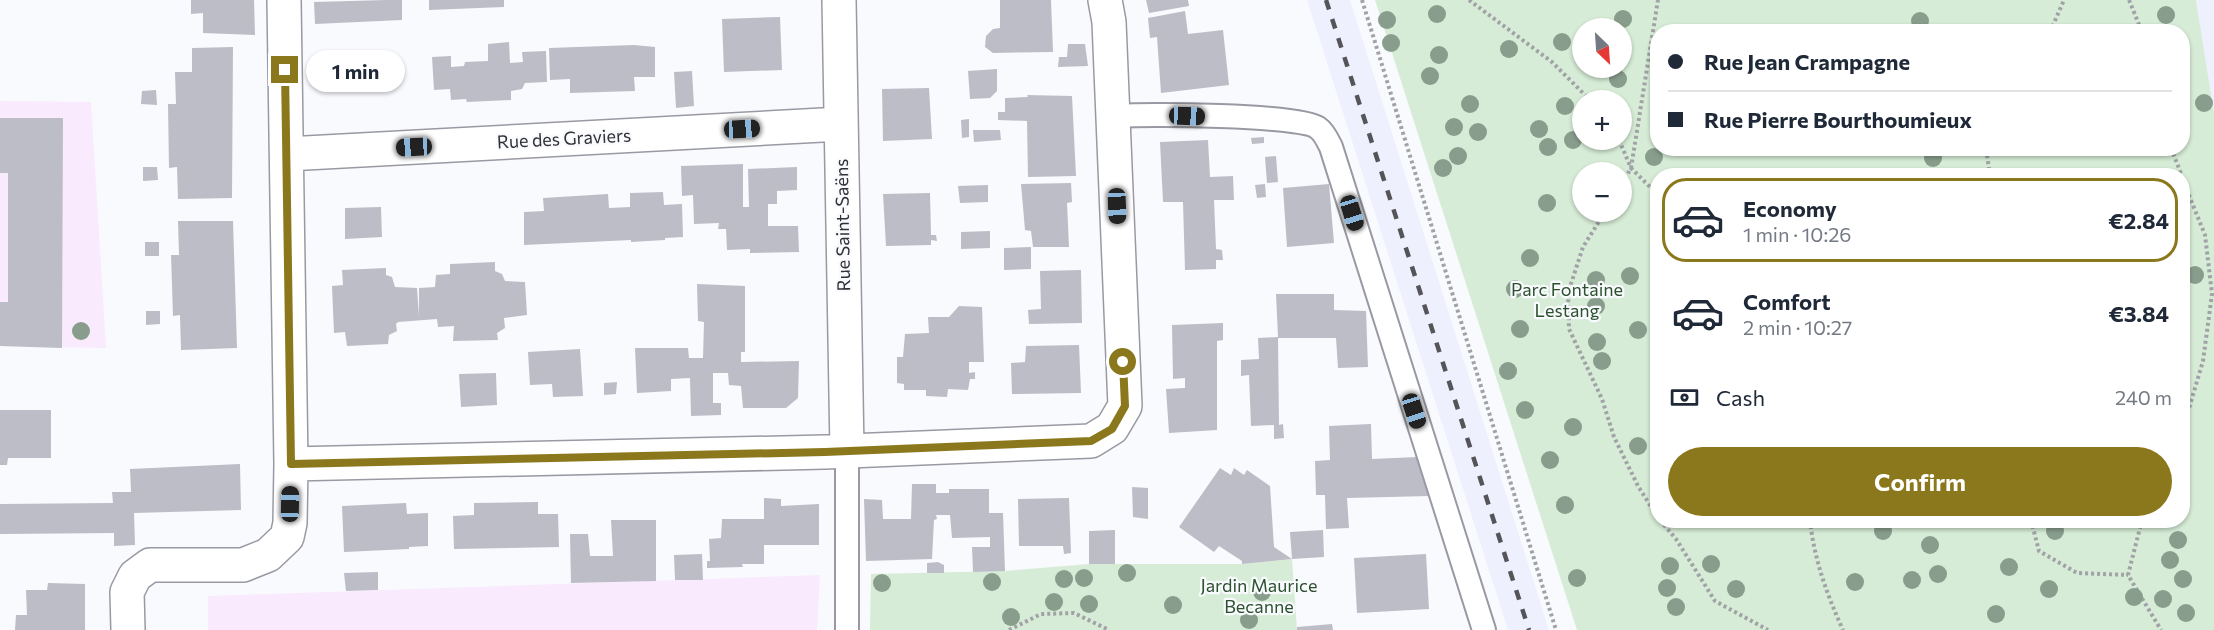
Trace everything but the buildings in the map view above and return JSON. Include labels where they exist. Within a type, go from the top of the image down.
[{"type":"street","name":"Rue Saint-Saëns","points":[[839,0],[847,451]]},
{"type":"street","points":[[291,464],[847,451],[1091,441],[1112,429],[1125,406],[1109,22],[1105,0]]},
{"type":"street","points":[[128,630],[127,592],[135,576],[150,565],[243,565],[268,555],[287,537],[290,523],[291,464],[284,14]]},
{"type":"street","name":"Rue des Graviers","points":[[287,154],[841,124]]},
{"type":"lane","points":[[1113,116],[1145,114],[1294,121],[1318,128],[1325,136],[1331,147],[1484,630]]},
{"type":"lane","points":[[847,451],[847,630]]},
{"type":"path","points":[[1362,0],[1556,630]]},
{"type":"path","points":[[1469,0],[1552,62],[1580,90]]},
{"type":"path","points":[[1654,24],[1658,0]]},
{"type":"path","points":[[2054,24],[2064,0]]},
{"type":"path","points":[[2129,0],[2139,24]]},
{"type":"path","points":[[1632,162],[1650,50]]},
{"type":"path","points":[[1632,169],[1650,187]]},
{"type":"path","points":[[2190,197],[2205,235],[2212,294],[2203,362],[2190,405]]},
{"type":"path","points":[[1599,222],[1583,248],[1568,293],[1569,329],[1602,399],[1614,436],[1638,486],[1650,505]]},
{"type":"path","points":[[1667,528],[1715,601],[1767,630]]},
{"type":"path","points":[[1811,528],[1813,546],[1829,598],[1843,630]]},
{"type":"path","points":[[2033,528],[2038,551],[2077,573],[2128,575]]},
{"type":"path","points":[[2140,528],[2128,575],[2161,630]]},
{"type":"path","points":[[1009,630],[1041,614],[1074,613],[1109,630]]},
{"type":"shaded area","points":[[1307,0],[1350,0],[1549,630],[1508,630]]},
{"type":"shaded area","points":[[2196,0],[2214,0],[2214,113]]},
{"type":"shaded area","points":[[0,101],[91,102],[106,348],[0,346]]},
{"type":"shaded area","points":[[820,575],[817,630],[208,630],[208,596]]},
{"type":"green space","name":"Parc Fontaine Lestang","points":[[1375,0],[2196,0],[2214,113],[2214,630],[1577,630]]},
{"type":"green space","name":"Jardin Maurice Becanne","points":[[1292,559],[1297,630],[870,630],[871,574],[1005,571],[1089,564],[1242,564]]},
{"type":"railway","points":[[1326,0],[1529,630]]},
{"type":"route","points":[[285,70],[291,464],[825,452],[1091,441],[1112,429],[1125,406],[1123,362]]}]
